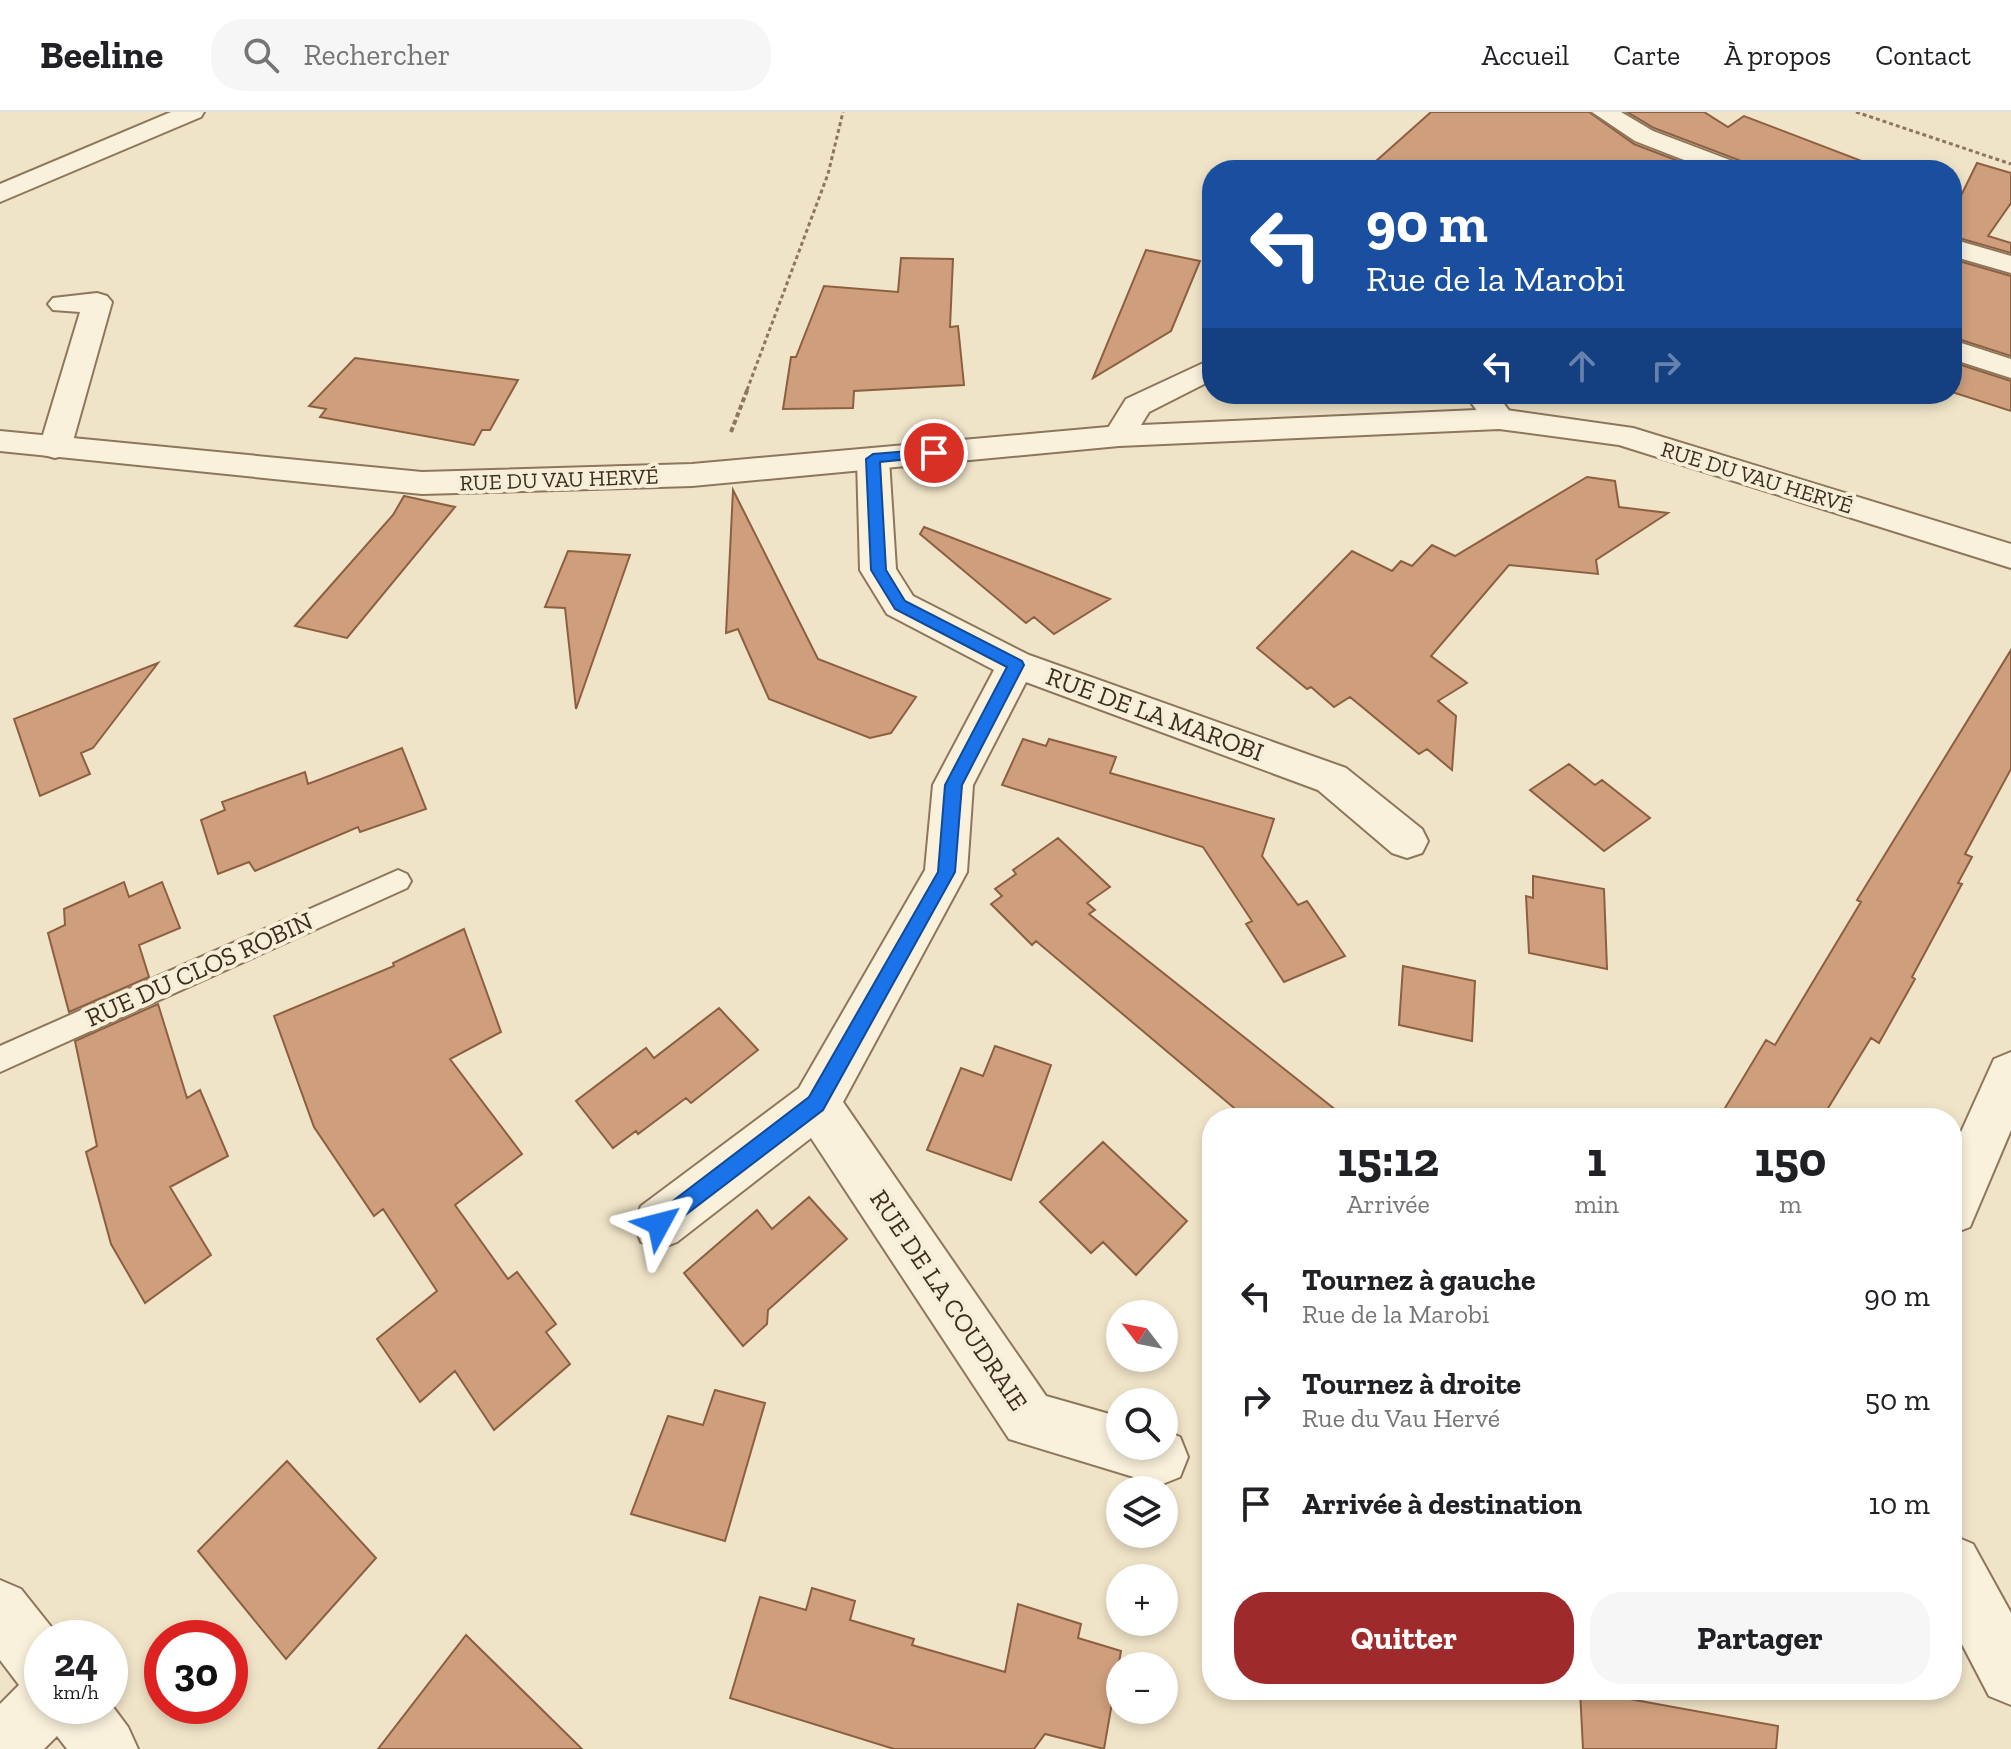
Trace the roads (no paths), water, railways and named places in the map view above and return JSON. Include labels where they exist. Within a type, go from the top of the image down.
[{"type":"street","points":[[0,194],[192,112]]},
{"type":"street","points":[[1604,112],[1644,136],[1708,160]]},
{"type":"street","points":[[1962,250],[2011,265]]},
{"type":"street","points":[[55,448],[97,302],[63,304]]},
{"type":"street","points":[[1962,352],[2011,369]]},
{"type":"street","points":[[1119,436],[1137,406],[1202,373]]},
{"type":"street","name":"RUE DU VAU HERVÉ","points":[[0,441],[422,483],[727,472],[1119,436],[1490,407],[1622,435],[2011,556]]},
{"type":"street","name":"RUE DE LA MAROBI","points":[[873,459],[878,570],[900,605],[1016,665],[1073,683],[1332,779],[1407,841]]},
{"type":"street","points":[[659,1224],[816,1104],[946,872],[953,785],[1016,665]]},
{"type":"street","points":[[1962,1186],[2011,1074]]},
{"type":"street","name":"RUE DE LA COUDRAIE","points":[[816,1104],[1029,1419],[1106,1441]]},
{"type":"street","points":[[1962,1583],[2011,1674]]},
{"type":"street","points":[[0,1610],[24,1641]]},
{"type":"street","points":[[0,1749],[24,1724]]},
{"type":"street","points":[[87,1724],[106,1749]]},
{"type":"lane","name":"RUE DU CLOS ROBIN","points":[[0,1059],[398,881]]}]
